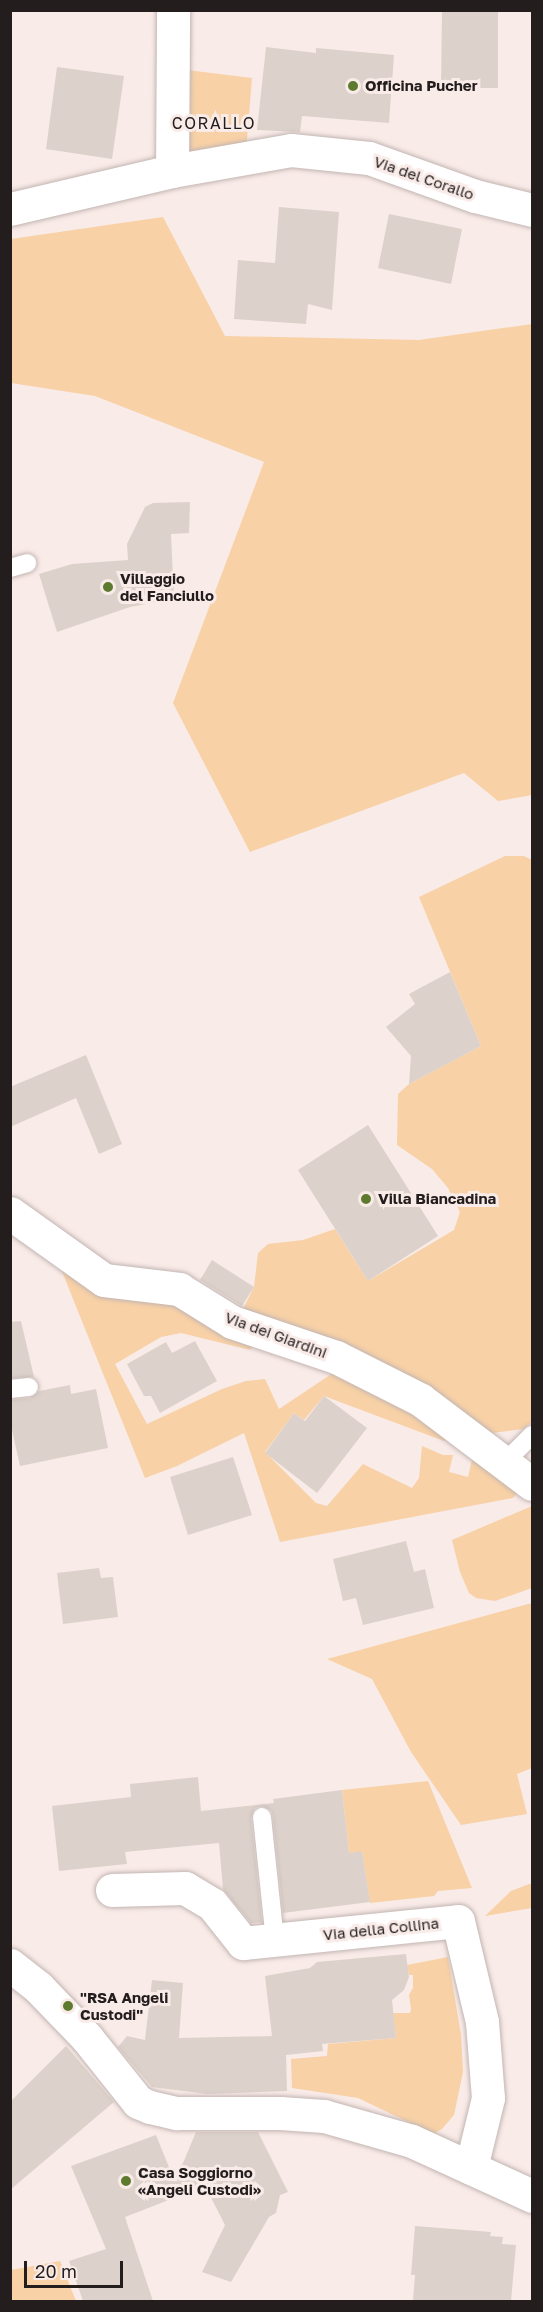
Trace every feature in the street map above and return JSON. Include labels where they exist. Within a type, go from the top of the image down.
[{"type":"street","points":[[172,171],[173,10]]},
{"type":"street","name":"Via del Corallo","points":[[10,209],[172,171],[291,150],[369,158],[475,196],[532,210]]},
{"type":"street","name":"Via dei Giardini","points":[[10,1213],[104,1280],[180,1289],[232,1322],[336,1357],[421,1400],[532,1484]]},
{"type":"street","name":"Via della Collina","points":[[112,1890],[185,1888],[212,1904],[243,1943],[458,1921],[482,2022],[488,2098],[471,2168]]},
{"type":"street","points":[[10,1965],[38,1987],[103,2056],[138,2102],[150,2108],[177,2113],[280,2113],[324,2116],[412,2141],[532,2196]]},
{"type":"lane","points":[[10,1389],[29,1387]]},
{"type":"lane","points":[[504,1463],[532,1435]]},
{"type":"lane","points":[[262,1817],[275,1940]]},
{"type":"shaded area","points":[[187,70],[252,78],[246,151],[187,157]]},
{"type":"shaded area","points":[[163,217],[225,336],[419,340],[532,324],[532,795],[498,801],[464,773],[250,852],[173,703],[264,462],[95,396],[11,383],[11,239]]},
{"type":"shaded area","points":[[505,856],[524,856],[532,860],[532,1422],[523,1429],[492,1433],[242,1311],[254,1287],[258,1253],[268,1244],[303,1240],[335,1229],[368,1281],[454,1230],[460,1212],[448,1188],[432,1169],[397,1145],[398,1094],[409,1084],[481,1046],[419,897]]},
{"type":"shaded area","points":[[61,1269],[91,1291],[124,1297],[180,1300],[260,1339],[250,1350],[181,1333],[161,1337],[115,1364],[147,1424],[222,1389],[246,1381],[265,1379],[279,1409],[336,1371],[454,1435],[452,1439],[444,1441],[324,1396],[304,1420],[294,1413],[265,1452],[316,1503],[327,1506],[363,1464],[412,1488],[419,1478],[422,1446],[443,1455],[453,1455],[449,1472],[468,1477],[472,1460],[486,1464],[521,1489],[513,1498],[280,1542],[244,1433],[177,1466],[145,1478]]},
{"type":"shaded area","points":[[532,1506],[532,1588],[495,1601],[476,1598],[469,1593],[460,1572],[452,1540]]},
{"type":"shaded area","points":[[532,1603],[532,1768],[517,1774],[527,1814],[461,1825],[411,1752],[372,1679],[327,1659]]},
{"type":"shaded area","points":[[428,1781],[472,1888],[438,1891],[434,1896],[370,1903],[362,1852],[349,1853],[342,1790]]},
{"type":"shaded area","points":[[532,1883],[532,1908],[485,1916],[511,1891]]},
{"type":"shaded area","points":[[448,1957],[461,2035],[463,2072],[454,2115],[442,2129],[433,2134],[358,2098],[292,2088],[291,2059],[327,2056],[328,2044],[396,2038],[393,2013],[410,2013],[411,2009],[409,1995],[413,1988],[413,1975],[409,1975],[407,1965]]},
{"type":"shaded area","points":[[60,2261],[76,2301],[11,2301],[11,2270]]},
{"type":"building","points":[[442,10],[498,10],[498,88],[441,88]]},
{"type":"building","points":[[266,47],[316,53],[316,48],[394,55],[389,123],[302,116],[300,132],[257,130]]},
{"type":"building","points":[[57,67],[124,76],[112,159],[46,149]]},
{"type":"building","points":[[279,207],[339,212],[332,310],[308,304],[306,324],[234,319],[238,260],[275,263]]},
{"type":"building","points":[[389,214],[462,229],[451,284],[378,268]]},
{"type":"building","name":"Villaggio del Fanciullo","points":[[190,502],[189,533],[171,534],[174,599],[130,607],[57,632],[39,574],[72,564],[128,560],[127,544],[145,507],[153,503]]},
{"type":"building","points":[[450,972],[481,1046],[409,1084],[411,1056],[386,1027],[415,1004],[409,994]]},
{"type":"building","points":[[86,1055],[122,1144],[99,1154],[76,1098],[10,1127],[10,1087]]},
{"type":"building","name":"Villa Biancadina","points":[[368,1125],[438,1236],[368,1281],[298,1170]]},
{"type":"building","points":[[212,1260],[254,1287],[242,1306],[200,1280]]},
{"type":"building","points":[[21,1321],[34,1377],[10,1378],[10,1322]]},
{"type":"building","points":[[195,1341],[217,1381],[160,1413],[151,1396],[144,1396],[127,1364],[166,1342],[172,1353]]},
{"type":"building","points":[[70,1385],[71,1394],[96,1389],[108,1448],[20,1466],[10,1421],[10,1400],[30,1398],[39,1391]]},
{"type":"building","points":[[324,1396],[367,1428],[317,1493],[265,1453],[294,1413],[305,1421]]},
{"type":"building","points":[[233,1457],[252,1515],[188,1535],[170,1477]]},
{"type":"building","points":[[406,1541],[414,1572],[425,1569],[434,1608],[363,1625],[356,1598],[343,1601],[333,1559]]},
{"type":"building","points":[[99,1568],[101,1578],[113,1577],[118,1617],[63,1624],[57,1573]]},
{"type":"building","points":[[198,1777],[201,1811],[274,1803],[273,1799],[342,1790],[349,1853],[362,1851],[370,1902],[283,1913],[273,1816],[271,1810],[261,1806],[255,1808],[251,1818],[262,1922],[251,1923],[223,1889],[219,1843],[125,1852],[127,1864],[59,1871],[52,1806],[131,1797],[130,1784]]},
{"type":"building","points":[[406,1954],[409,1977],[404,1990],[392,2000],[396,2038],[322,2044],[323,2051],[286,2055],[287,2091],[207,2094],[152,2087],[118,2047],[127,2036],[145,2040],[152,1980],[183,1983],[179,2038],[272,2036],[265,1976],[310,1968],[317,1962]]},
{"type":"building","points":[[66,2046],[114,2102],[10,2190],[10,2102]]},
{"type":"building","points":[[196,2132],[258,2132],[288,2192],[280,2195],[276,2213],[269,2217],[231,2282],[202,2272],[225,2225],[205,2186],[125,2217],[153,2301],[83,2301],[69,2261],[106,2249],[71,2166],[156,2135],[175,2182]]},
{"type":"building","points":[[415,2226],[491,2232],[490,2236],[503,2237],[502,2244],[516,2245],[511,2301],[413,2300],[415,2275],[411,2275]]},
{"type":"place","name":"Officina Pucher","points":[[353,86]]},
{"type":"place","name":"Villaggio del Fanciullo","points":[[108,587]]},
{"type":"place","name":"Villa Biancadina","points":[[366,1199]]},
{"type":"place","name":"\"RSA Angeli Custodi\"","points":[[68,2006]]},
{"type":"place","name":"Casa Soggiorno «Angeli Custodi»","points":[[126,2181]]},
{"type":"district","name":"CORALLO","points":[[214,123]]}]
